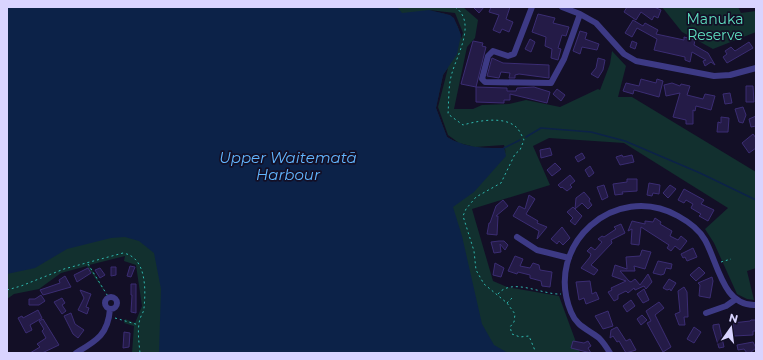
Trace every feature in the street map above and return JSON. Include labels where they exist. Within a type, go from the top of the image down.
[{"type":"street","points":[[532,7],[514,54],[508,56],[493,51],[488,56],[482,79],[485,82],[551,83],[564,59],[580,14]]},
{"type":"street","points":[[562,7],[580,14],[596,23],[624,54],[636,61],[714,76],[730,75],[756,68]]},
{"type":"street","points":[[610,353],[599,339],[578,325],[571,313],[565,288],[566,269],[569,258],[584,233],[596,221],[609,213],[622,208],[637,206],[661,209],[687,221],[702,234],[728,290],[736,300],[746,305],[756,305]]},
{"type":"street","points":[[517,237],[537,250],[569,258]]},
{"type":"street","points":[[76,353],[101,336],[110,317],[110,309],[105,304],[105,300],[113,298],[117,302],[115,308],[110,309]]},
{"type":"street","points":[[706,314],[724,307],[736,300]]},
{"type":"path","points":[[455,7],[459,10],[466,24],[452,75],[448,114],[463,125],[483,120],[501,121],[515,126],[524,140],[520,150],[515,154],[501,183],[476,197],[466,209],[463,216],[474,251],[476,270],[484,284],[507,303],[515,314],[514,322],[510,327],[512,334],[520,337],[527,335],[529,336],[536,353]]},
{"type":"path","points":[[7,290],[64,269],[123,253],[129,254],[139,263],[145,288],[145,309],[139,325],[140,353]]},
{"type":"path","points":[[720,262],[731,259]]},
{"type":"path","points":[[87,264],[109,298]]},
{"type":"path","points":[[497,294],[502,288],[510,286],[547,294],[562,294]]},
{"type":"path","points":[[507,303],[512,298]]},
{"type":"path","points":[[110,317],[139,325]]},
{"type":"green space","name":"Upper Waitematā Harbour","points":[[163,7],[463,7],[478,20],[475,38],[467,47],[454,109],[473,109],[482,105],[509,104],[526,100],[560,107],[598,89],[600,90],[610,64],[612,51],[626,66],[618,97],[632,97],[756,172],[756,268],[747,271],[754,300],[747,299],[737,294],[714,243],[705,229],[728,208],[624,143],[549,138],[533,146],[550,185],[472,209],[493,281],[507,287],[559,296],[580,353],[132,353],[134,326],[124,323],[125,319],[135,323],[142,306],[136,265],[124,261],[125,256],[89,265],[105,291],[87,266],[61,273],[39,289],[14,294],[7,299],[7,141]],"holes":[[[429,10],[455,13],[463,33],[461,39],[458,27],[453,18],[446,14]],[[448,68],[438,107],[448,135],[459,143],[447,137],[436,108],[443,75]],[[460,143],[475,147],[504,145],[506,153],[504,148],[474,147]]]},
{"type":"green space","name":"Manuka Reserve","points":[[662,7],[738,7],[741,13],[756,11],[756,32],[713,49],[682,32]]},
{"type":"water","name":"Upper Waitematā Harbour","points":[[7,7],[397,7],[402,13],[429,10],[450,15],[454,18],[461,35],[457,54],[443,75],[436,108],[447,137],[454,141],[474,147],[504,148],[506,156],[474,192],[453,207],[462,236],[482,324],[494,345],[508,353],[159,353],[161,289],[154,253],[139,241],[125,237],[111,238],[67,249],[35,268],[7,274]]},
{"type":"building","points":[[473,7],[484,7],[479,13]]},
{"type":"building","points":[[491,7],[510,7],[506,19],[513,22],[509,32],[502,29],[500,33],[493,30],[499,15],[489,12]]},
{"type":"building","points":[[627,7],[654,7],[661,10],[658,18],[654,16],[652,20],[641,12],[636,20],[624,12]]},
{"type":"building","points":[[538,14],[555,18],[553,23],[569,27],[566,36],[562,35],[558,48],[561,49],[558,60],[551,58],[552,49],[545,46],[546,37],[532,32]]},
{"type":"building","points":[[633,20],[643,26],[645,23],[658,30],[656,34],[684,40],[684,37],[695,40],[694,45],[708,53],[715,65],[711,62],[705,66],[703,61],[706,60],[692,52],[690,62],[685,60],[685,57],[654,50],[657,39],[637,28],[632,37],[625,33]]},
{"type":"building","points":[[580,31],[587,33],[585,39],[599,44],[597,50],[582,47],[580,54],[573,51]]},
{"type":"building","points":[[530,39],[535,42],[531,52],[525,49]]},
{"type":"building","points":[[473,41],[483,43],[482,46],[486,47],[476,87],[461,84]]},
{"type":"building","points":[[632,41],[637,43],[635,49],[630,47]]},
{"type":"building","points":[[749,42],[753,48],[727,63],[723,57],[727,54],[725,51],[731,47],[735,51]]},
{"type":"building","points":[[492,58],[503,63],[549,65],[549,78],[519,74],[515,75],[515,78],[509,78],[510,73],[501,72],[499,78],[487,76]]},
{"type":"building","points":[[598,58],[605,60],[603,70],[598,78],[591,74],[596,68]]},
{"type":"building","points":[[641,79],[656,83],[657,79],[663,81],[659,97],[634,90],[633,94],[623,91],[626,83],[639,86]]},
{"type":"building","points":[[672,83],[680,86],[681,84],[690,86],[687,95],[703,99],[705,94],[715,96],[711,110],[696,106],[695,111],[693,110],[693,124],[686,124],[686,120],[673,117],[680,93],[666,96],[664,85]]},
{"type":"building","points":[[746,86],[753,86],[754,102],[746,102]]},
{"type":"building","points":[[476,87],[507,88],[507,91],[516,91],[517,88],[534,87],[550,92],[547,103],[510,94],[510,100],[504,100],[504,103],[476,102]]},
{"type":"building","points":[[557,89],[565,95],[561,101],[553,94]]},
{"type":"building","points":[[730,93],[732,103],[725,104],[723,94]]},
{"type":"building","points":[[743,107],[746,115],[743,123],[739,122],[735,109]]},
{"type":"building","points":[[756,116],[756,126],[751,127],[749,119]]},
{"type":"building","points":[[721,117],[729,118],[728,132],[717,132],[718,122],[721,123]]},
{"type":"building","points":[[753,134],[756,138],[756,148],[749,153],[742,143]]},
{"type":"building","points":[[550,148],[552,155],[541,158],[540,150]]},
{"type":"building","points":[[582,153],[585,158],[578,162],[575,157]]},
{"type":"building","points":[[622,155],[623,157],[632,155],[634,162],[620,165],[616,157]]},
{"type":"building","points":[[555,163],[561,169],[552,176],[547,170]]},
{"type":"building","points":[[590,166],[594,173],[589,177],[585,170]]},
{"type":"building","points":[[570,175],[575,181],[570,185],[572,187],[567,191],[558,185]]},
{"type":"building","points":[[627,179],[637,179],[637,191],[622,192],[623,194],[615,195],[613,184],[627,182]]},
{"type":"building","points":[[649,183],[660,185],[659,194],[653,193],[652,196],[647,195]]},
{"type":"building","points":[[604,185],[608,197],[602,200],[597,187]]},
{"type":"building","points":[[670,185],[676,189],[668,198],[663,193]]},
{"type":"building","points":[[684,189],[704,200],[701,204],[714,210],[708,221],[699,216],[701,214],[691,208],[693,204],[686,200],[684,203],[678,200]]},
{"type":"building","points":[[584,192],[590,199],[589,201],[592,205],[588,209],[582,203],[575,209],[576,198]]},
{"type":"building","points":[[529,195],[535,199],[526,214],[538,221],[537,223],[547,227],[537,239],[539,231],[513,216],[519,206],[525,209]]},
{"type":"building","points":[[503,200],[508,206],[496,216],[498,216],[497,235],[487,234],[489,223],[496,206]]},
{"type":"building","points":[[573,207],[582,216],[575,225],[570,221],[573,218],[567,212]]},
{"type":"building","points":[[655,218],[661,222],[660,224],[672,231],[670,236],[678,240],[681,236],[687,241],[680,250],[675,246],[671,251],[667,248],[669,245],[641,227],[639,245],[631,244],[632,229],[628,231],[632,221],[645,224],[645,221],[653,222]]},
{"type":"building","points":[[621,224],[625,233],[611,240],[612,243],[591,265],[598,270],[594,275],[581,268],[590,257],[591,254],[587,251],[591,247],[595,250],[602,242],[598,239],[602,236],[604,237],[616,229],[614,227]]},
{"type":"building","points":[[562,227],[570,238],[563,245],[559,241],[557,244],[551,239]]},
{"type":"building","points":[[504,241],[508,245],[505,250],[500,244],[501,252],[494,253],[491,242]]},
{"type":"building","points":[[693,248],[697,257],[687,261],[681,254]]},
{"type":"building","points":[[642,250],[651,252],[645,269],[634,266],[635,271],[620,271],[631,282],[635,279],[640,285],[648,274],[652,282],[646,289],[644,286],[635,290],[634,288],[628,293],[626,291],[618,295],[618,299],[614,301],[608,292],[612,290],[611,288],[626,281],[612,276],[615,265],[627,269],[626,257],[640,256]]},
{"type":"building","points":[[515,256],[523,259],[520,266],[530,268],[533,263],[539,265],[540,270],[552,272],[550,287],[542,286],[541,281],[530,278],[530,275],[518,272],[517,274],[508,271]]},
{"type":"building","points":[[658,261],[672,264],[671,269],[666,268],[664,274],[661,275],[653,273]]},
{"type":"building","points":[[495,263],[504,268],[501,277],[493,275]]},
{"type":"building","points":[[130,266],[135,267],[131,277],[127,276]]},
{"type":"building","points":[[111,267],[116,267],[116,275],[111,276]]},
{"type":"building","points":[[699,267],[705,273],[696,281],[690,275]]},
{"type":"building","points":[[88,268],[91,273],[77,282],[74,275]]},
{"type":"building","points":[[100,268],[105,275],[100,278],[95,270]]},
{"type":"building","points":[[65,276],[71,287],[43,295],[40,290],[60,283],[59,280]]},
{"type":"building","points":[[712,277],[713,281],[710,298],[699,296],[700,285],[698,283]]},
{"type":"building","points":[[669,279],[676,283],[671,291],[670,289],[667,290],[663,288]]},
{"type":"building","points":[[590,281],[592,294],[596,292],[599,299],[586,304],[584,298],[579,300],[576,282]]},
{"type":"building","points":[[131,284],[136,284],[136,313],[131,312]]},
{"type":"building","points":[[684,287],[687,292],[688,317],[684,317],[685,325],[679,325],[675,314],[680,312],[678,291]]},
{"type":"building","points":[[644,289],[649,300],[643,303],[637,294]]},
{"type":"building","points":[[80,290],[91,294],[86,307],[89,308],[87,314],[78,310],[84,298]]},
{"type":"building","points":[[41,295],[45,301],[39,305],[29,305],[29,299],[35,299]]},
{"type":"building","points":[[62,298],[65,303],[62,305],[66,311],[62,314],[54,302]]},
{"type":"building","points":[[631,300],[635,306],[627,312],[623,306]]},
{"type":"building","points":[[659,302],[664,308],[655,315],[671,347],[663,352],[647,323],[651,321],[646,311]]},
{"type":"building","points":[[38,310],[42,318],[30,325],[32,330],[26,333],[18,318],[22,316],[23,318]]},
{"type":"building","points":[[608,311],[613,326],[603,329],[595,316]]},
{"type":"building","points":[[71,313],[75,324],[84,330],[78,338],[73,334],[64,316]]},
{"type":"building","points":[[642,315],[647,320],[641,325],[637,319]]},
{"type":"building","points":[[43,319],[59,345],[42,353],[30,353],[40,347],[37,344],[46,338],[42,331],[44,329],[39,321]]},
{"type":"building","points":[[756,320],[756,331],[753,331],[753,335],[734,336],[733,323]]},
{"type":"building","points":[[719,324],[724,347],[719,348],[713,325]]},
{"type":"building","points":[[617,327],[626,341],[630,339],[636,350],[626,353],[619,341],[617,342],[613,336],[610,338],[611,330]]},
{"type":"building","points":[[694,327],[701,332],[694,343],[687,339]]},
{"type":"building","points":[[124,332],[130,333],[129,347],[123,348]]},
{"type":"building","points":[[573,341],[584,343],[588,341],[591,346],[588,348],[591,353],[571,348]]},
{"type":"building","points":[[753,342],[756,348],[750,353],[747,353],[744,349],[738,350],[737,345]]},
{"type":"waterway","points":[[526,137],[541,128],[591,132],[625,141],[700,173],[756,200]]},
{"type":"waterway","points":[[504,148],[520,140]]}]
